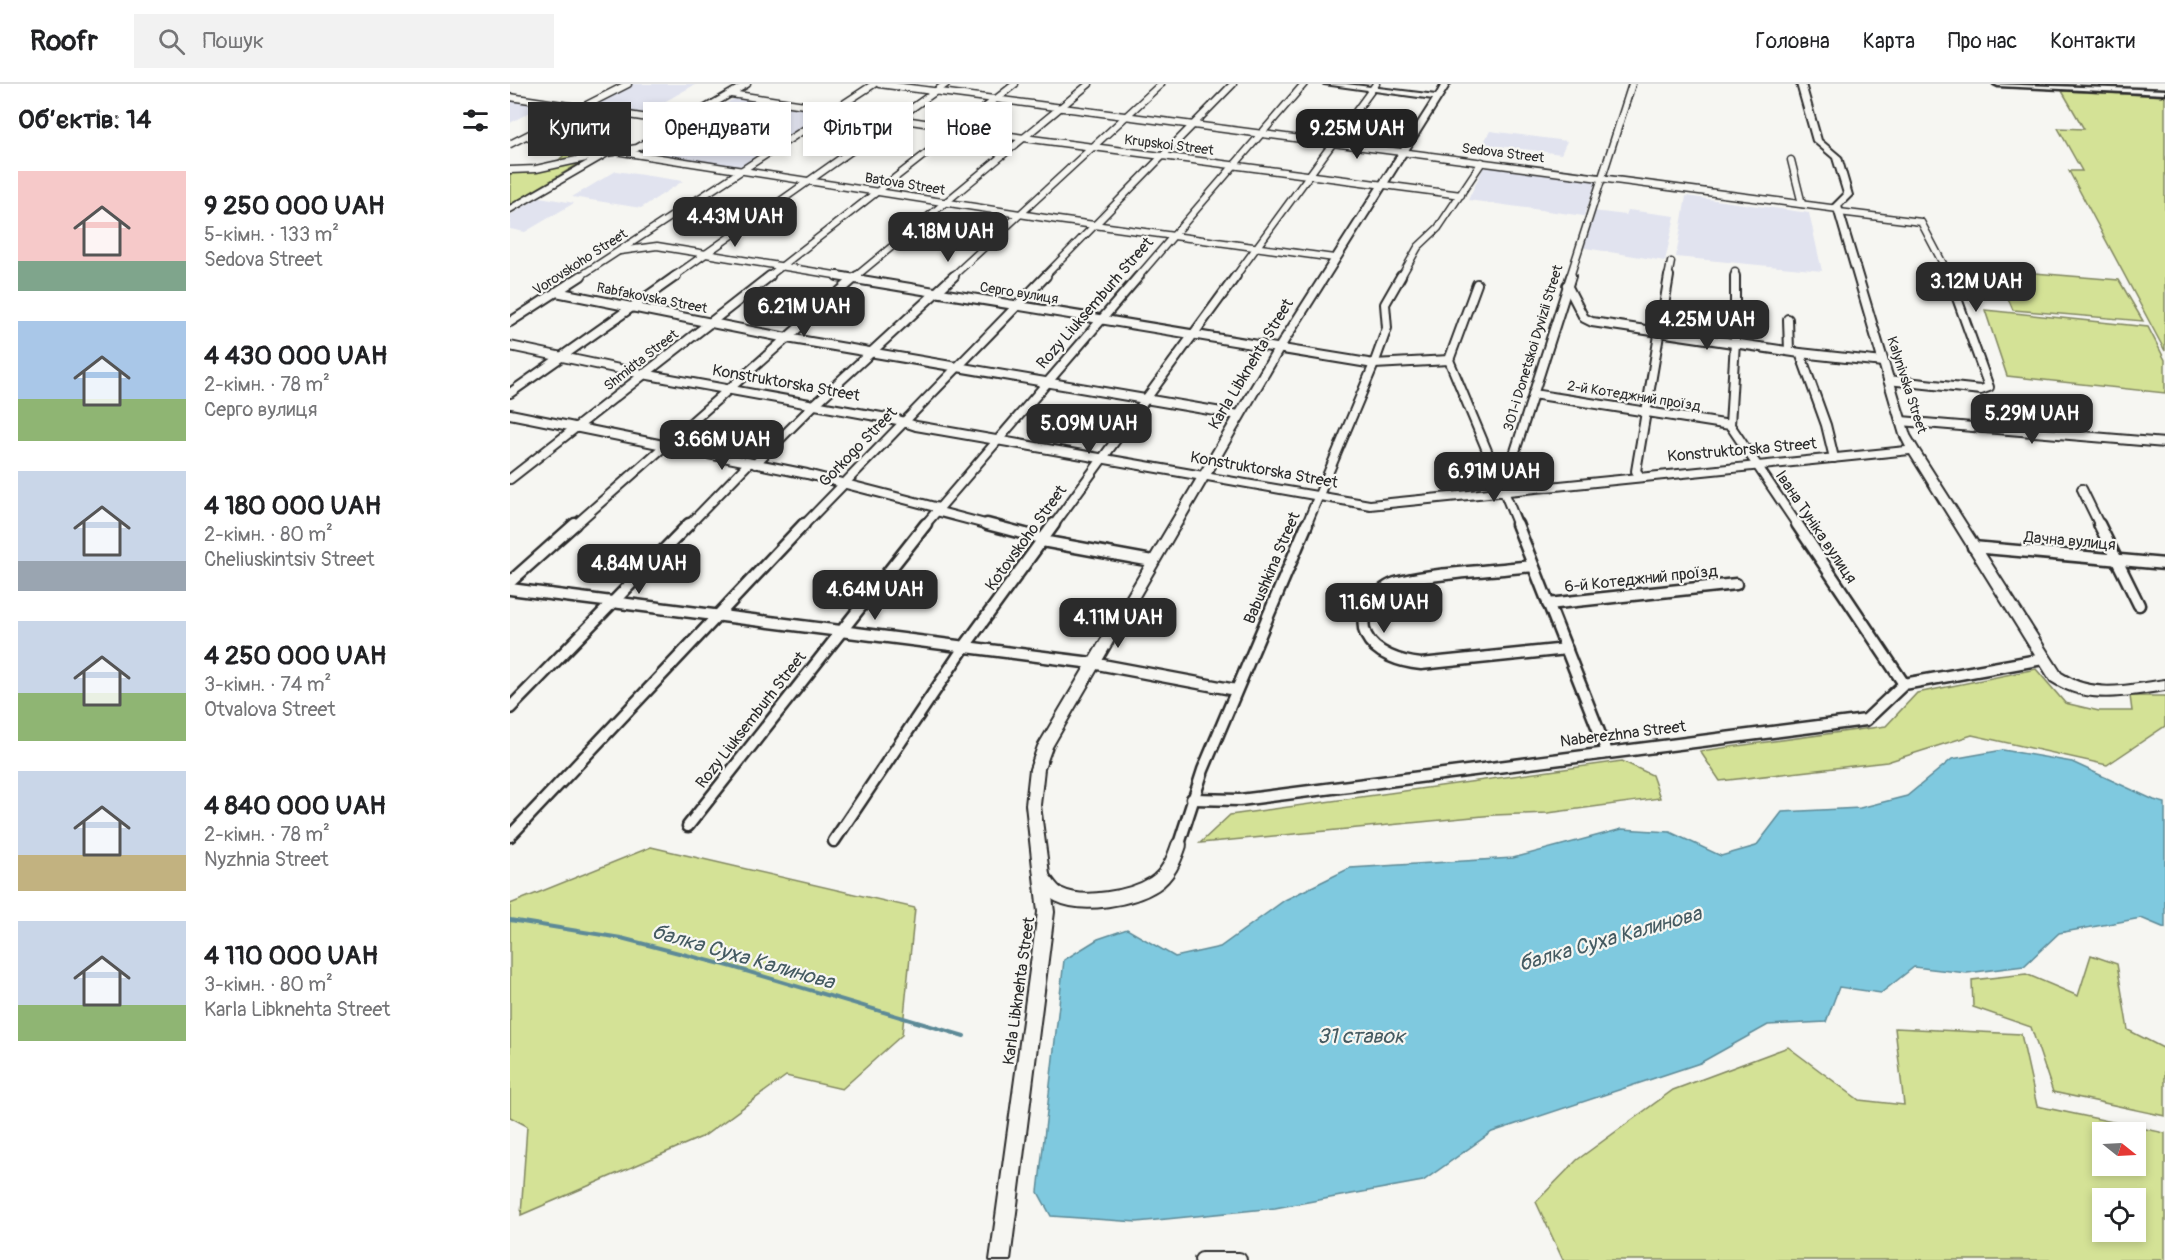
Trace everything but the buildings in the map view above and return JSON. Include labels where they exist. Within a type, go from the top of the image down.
[{"type":"main road","points":[[1998,84],[2165,92]]},
{"type":"street","points":[[594,102],[628,84]]},
{"type":"street","points":[[717,102],[747,84]]},
{"type":"street","name":"Vorovskoho Street","points":[[846,102],[874,84]]},
{"type":"street","name":"Sedova Street","points":[[879,84],[1260,135],[1604,177],[1922,222],[1952,282],[1989,387],[1981,390],[1888,380]]},
{"type":"street","points":[[913,108],[946,84]]},
{"type":"street","name":"Shmidta Street","points":[[991,102],[1015,84]]},
{"type":"street","points":[[510,582],[661,446],[853,279],[1089,84]]},
{"type":"street","points":[[510,708],[616,602],[641,572],[752,464],[1161,84]]},
{"type":"street","name":"Gorkogo Street","points":[[510,836],[843,483],[1233,84]]},
{"type":"street","name":"Rozy Liuksemburh Street","points":[[688,826],[840,630],[938,510],[1304,84]]},
{"type":"street","points":[[1328,84],[1374,87],[1437,97]]},
{"type":"street","name":"Karla Libknehta Street","points":[[1000,1260],[1046,912],[1033,805],[1037,769],[1046,746],[1092,663],[1239,415],[1334,258],[1446,84]]},
{"type":"street","name":"301-i Donetskoi Dyvizii Street","points":[[1503,489],[1632,84]]},
{"type":"street","points":[[1801,84],[1817,141],[1837,157],[1848,195],[1837,205],[1839,211]]},
{"type":"street","name":"Kotovskoho Street","points":[[834,841],[965,646],[1374,87]]},
{"type":"street","name":"Krupskoi Street","points":[[731,94],[803,105]]},
{"type":"street","points":[[510,97],[543,102]]},
{"type":"street","name":"Vorovskoho Street","points":[[510,322],[803,131]]},
{"type":"street","name":"Krupskoi Street","points":[[1012,136],[1461,195]]},
{"type":"street","points":[[510,144],[528,137]]},
{"type":"street","name":"Shmidta Street","points":[[510,479],[925,153]]},
{"type":"street","name":"Batova Street","points":[[631,154],[1020,214],[1334,258]]},
{"type":"street","points":[[510,170],[536,168],[593,156]]},
{"type":"street","points":[[510,209],[602,156]]},
{"type":"street","points":[[510,393],[844,156]]},
{"type":"street","points":[[1791,160],[1802,204]]},
{"type":"street","name":"Babushkina Street","points":[[1043,878],[1057,895],[1089,902],[1105,901],[1154,884],[1172,865],[1192,799],[1388,328],[1385,304],[1418,247],[1438,228],[1482,162]]},
{"type":"street","name":"Kalynivska Street","points":[[1839,211],[1900,421],[1913,450],[2043,659],[2056,677],[2072,688],[2090,693],[2165,685]]},
{"type":"street","name":"Серго вулиця","points":[[640,237],[657,246]]},
{"type":"street","name":"Серго вулиця","points":[[620,251],[657,246],[1100,321],[1374,364],[1390,365],[1449,360]]},
{"type":"street","points":[[1640,476],[1636,471],[1671,262]]},
{"type":"street","points":[[1730,425],[1735,342],[1735,271]]},
{"type":"street","points":[[1477,284],[1449,360],[1503,489],[1606,752]]},
{"type":"street","points":[[1567,285],[1584,318],[1592,322],[1800,353],[1883,362]]},
{"type":"street","name":"Rabfakovska Street","points":[[556,292],[787,338],[1239,415]]},
{"type":"street","points":[[1788,319],[1789,351]]},
{"type":"street","name":"Konstruktorska Street","points":[[510,346],[643,374],[898,420],[901,423],[997,441],[1370,505],[1503,489],[1913,450]]},
{"type":"street","points":[[1800,353],[1826,426],[1834,458]]},
{"type":"street","name":"2-й Котеджний проїзд","points":[[1533,394],[1730,425]]},
{"type":"street","points":[[510,414],[573,429],[843,483],[1037,537],[1042,541],[1152,561]]},
{"type":"street","points":[[1900,421],[2165,443]]},
{"type":"street","name":"Івана Туніка вулиця","points":[[1730,425],[1904,684]]},
{"type":"street","points":[[2082,489],[2139,605]]},
{"type":"street","name":"Дачна вулиця","points":[[1973,547],[2165,564]]},
{"type":"street","points":[[1533,566],[1397,582],[1383,590],[1372,601],[1364,614],[1362,626],[1368,639],[1381,651],[1420,664],[1567,649]]},
{"type":"street","name":"6-й Котеджний проїзд","points":[[1548,604],[1736,584]]},
{"type":"street","points":[[510,589],[1092,663],[1236,690]]},
{"type":"street","points":[[1904,684],[2043,659]]},
{"type":"street","name":"Naberezhna Street","points":[[1192,799],[1240,800],[1866,720],[1904,684]]},
{"type":"street","points":[[1202,1260],[1239,1260]]},
{"type":"shaded area","points":[[631,84],[696,84],[664,102],[643,102],[643,114],[641,115],[631,113],[631,102],[598,102]]},
{"type":"shaded area","points":[[737,97],[773,102],[728,102]]},
{"type":"shaded area","points":[[510,99],[531,102],[528,102],[528,113],[510,123]]},
{"type":"shaded area","points":[[791,104],[803,106],[803,128],[791,136]]},
{"type":"shaded area","points":[[1490,131],[1567,141],[1561,154],[1483,144]]},
{"type":"shaded area","points":[[668,156],[761,156],[743,168]]},
{"type":"shaded area","points":[[1485,164],[1597,179],[1584,216],[1468,200]]},
{"type":"shaded area","points":[[616,171],[683,181],[641,208],[572,197]]},
{"type":"shaded area","points":[[1686,196],[1809,213],[1822,271],[1676,257]]},
{"type":"shaded area","points":[[540,197],[574,203],[525,232],[510,229],[510,215]]},
{"type":"shaded area","points":[[1628,210],[1675,216],[1665,261],[1579,247],[1593,211],[1626,215]]},
{"type":"green space","points":[[2062,91],[2165,96],[2165,351],[2069,171],[2082,171],[2058,128],[2084,129]]},
{"type":"green space","points":[[563,156],[592,156],[510,205],[510,171],[551,168]]},
{"type":"green space","points":[[1996,270],[2119,280],[2143,321],[2013,310]]},
{"type":"green space","points":[[1985,310],[2148,327],[2165,360],[2165,393],[2007,376]]},
{"type":"green space","points":[[2036,669],[2065,703],[2099,711],[2132,711],[2130,696],[2165,696],[2165,726],[2107,765],[1972,735],[1887,762],[1720,781],[1700,751],[1886,726],[1917,693]]},
{"type":"green space","points":[[1622,761],[1652,775],[1660,798],[1548,813],[1494,815],[1200,843],[1230,815]]},
{"type":"green space","points":[[651,847],[915,908],[902,1035],[842,1089],[786,1076],[704,1136],[521,1215],[527,1126],[510,1117],[510,904]]},
{"type":"green space","points":[[2091,955],[2117,964],[2128,1030],[2165,1049],[2165,1116],[2053,1092],[2031,1027],[1973,1007],[1972,980],[2026,974],[2078,996]]},
{"type":"green space","points":[[1895,1028],[2021,1034],[2037,1106],[2113,1122],[2092,1122],[2092,1176],[2146,1176],[2146,1129],[2165,1133],[2165,1260],[1563,1260],[1536,1202],[1577,1160],[1673,1090],[1788,1047],[1859,1100],[1904,1105]]},
{"type":"water","name":"31 ставок","points":[[2003,750],[2072,762],[2165,803],[2165,928],[2141,918],[2059,933],[2024,966],[1967,973],[1914,967],[1881,993],[1839,987],[1826,1022],[1768,1025],[1700,1063],[1492,1132],[1423,1181],[1275,1208],[1137,1222],[1051,1216],[1038,1192],[1064,960],[1098,939],[1127,929],[1175,957],[1220,947],[1285,900],[1350,868],[1513,858],[1622,829],[1670,832],[1721,856],[1756,846],[1782,812],[1860,808],[1907,796],[1952,759]]},
{"type":"waterway","name":"балка Суха Калинова","points":[[510,920],[621,938],[729,966],[964,1036]]}]
